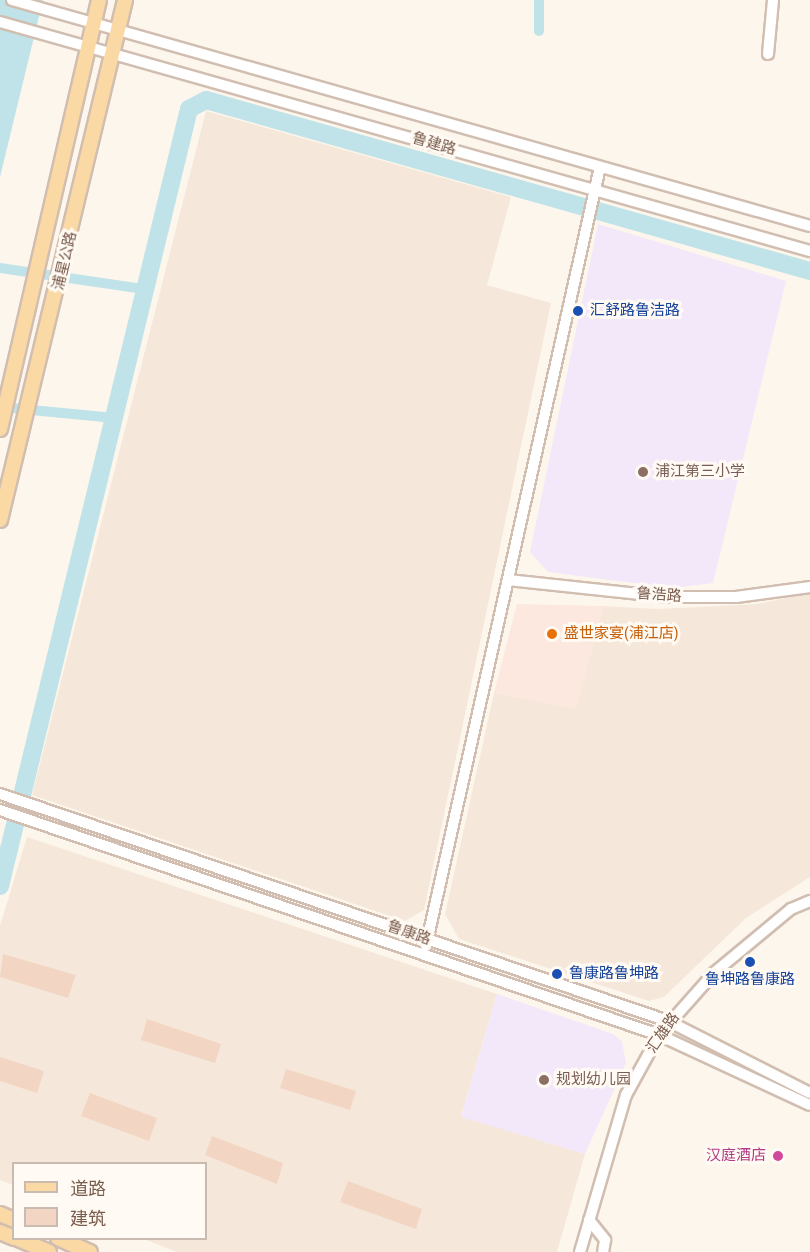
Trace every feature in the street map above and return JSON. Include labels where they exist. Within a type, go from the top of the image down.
[{"type":"main road","name":"浦星公路","points":[[1,425],[99,0]]},
{"type":"main road","name":"浦星公路","points":[[0,520],[63,270],[125,0]]},
{"type":"main road","points":[[20,1240],[49,1252]]},
{"type":"main road","points":[[60,1240],[90,1252]]},
{"type":"street","name":"鲁建路","points":[[12,0],[810,226]]},
{"type":"street","points":[[768,54],[773,0]]},
{"type":"street","name":"鲁建路","points":[[0,22],[810,251]]},
{"type":"street","points":[[423,954],[600,167]]},
{"type":"street","name":"鲁浩路","points":[[508,580],[666,597],[736,597],[810,587]]},
{"type":"street","name":"鲁康路","points":[[0,794],[668,1022],[810,1093]]},
{"type":"street","name":"鲁康路","points":[[0,810],[659,1035],[810,1105]]},
{"type":"street","name":"汇雄路","points":[[580,1252],[626,1095],[659,1035],[668,1022],[715,972],[791,909],[810,901]]},
{"type":"street","points":[[589,1220],[598,1225],[605,1240],[603,1252]]},
{"type":"shaded area","points":[[206,111],[511,197],[487,285],[551,303],[424,910],[405,921],[32,795]]},
{"type":"shaded area","name":"浦江第三小学","points":[[598,224],[786,281],[713,583],[672,588],[548,572],[530,552]]},
{"type":"shaded area","points":[[810,593],[810,877],[746,918],[664,997],[649,1001],[459,939],[445,914],[494,693],[576,708],[603,606],[658,609],[757,604]]},
{"type":"shaded area","points":[[517,604],[603,606],[576,709],[494,693]]},
{"type":"shaded area","points":[[27,837],[497,994],[461,1116],[585,1154],[557,1252],[177,1252],[147,1240],[207,1240],[207,1162],[12,1162],[12,1185],[0,1180],[0,926]]},
{"type":"shaded area","name":"规划幼儿园","points":[[497,994],[613,1034],[622,1041],[626,1063],[585,1154],[461,1117]]},
{"type":"water","points":[[0,0],[43,0],[0,177]]},
{"type":"building","points":[[3,954],[76,975],[68,998],[0,977]]},
{"type":"building","points":[[147,1019],[221,1044],[215,1063],[141,1040]]},
{"type":"building","points":[[0,1057],[44,1071],[37,1093],[0,1081]]},
{"type":"building","points":[[286,1069],[356,1091],[350,1110],[280,1088]]},
{"type":"building","points":[[90,1093],[157,1118],[149,1141],[81,1116]]},
{"type":"building","points":[[212,1136],[283,1163],[277,1184],[205,1155]]},
{"type":"building","points":[[348,1181],[422,1209],[416,1229],[340,1202]]},
{"type":"waterway","points":[[539,0],[539,31]]},
{"type":"waterway","points":[[0,886],[189,109],[206,100],[810,271]]},
{"type":"waterway","points":[[0,268],[144,289]]},
{"type":"waterway","points":[[0,407],[114,418]]},
{"type":"place","name":"汇舒路鲁洁路","points":[[578,311]]},
{"type":"place","name":"浦江第三小学","points":[[643,472]]},
{"type":"place","name":"盛世家宴(浦江店)","points":[[552,634]]},
{"type":"place","name":"鲁坤路鲁康路","points":[[750,962]]},
{"type":"place","name":"鲁康路鲁坤路","points":[[557,974]]},
{"type":"place","name":"规划幼儿园","points":[[544,1080]]},
{"type":"place","name":"汉庭酒店","points":[[778,1156]]}]
